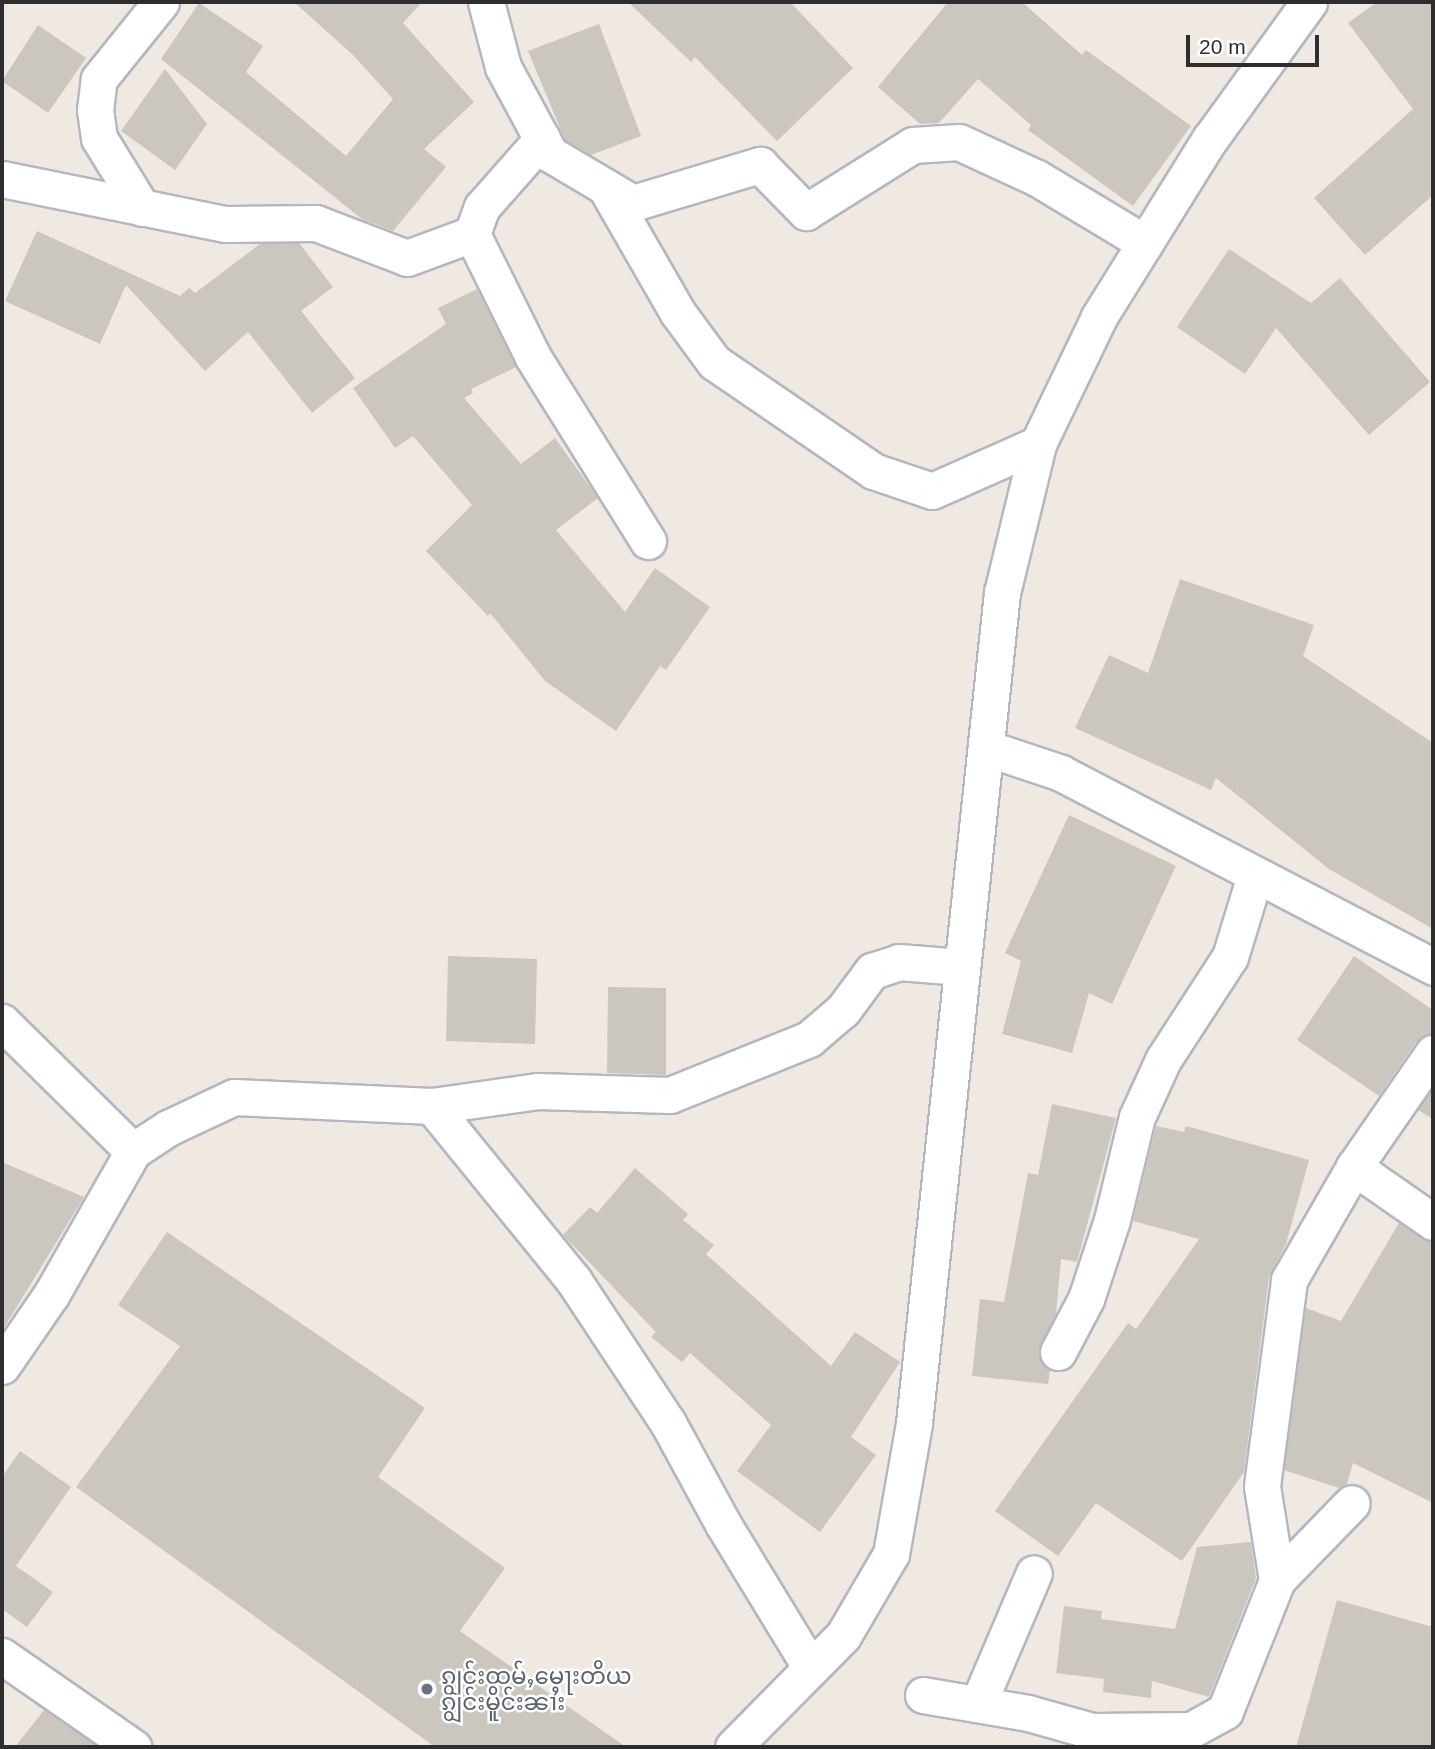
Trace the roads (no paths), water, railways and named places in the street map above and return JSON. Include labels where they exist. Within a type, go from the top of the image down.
[{"type":"street","points":[[142,208],[99,138],[95,110],[99,79],[160,2]]},
{"type":"street","points":[[486,2],[503,67],[550,154],[633,203],[760,165],[806,212],[913,145],[959,142],[1037,178],[1145,243]]},
{"type":"street","points":[[733,1747],[843,1636],[891,1554],[914,1423],[1002,593],[1038,444],[1099,317],[1210,139],[1309,2]]},
{"type":"street","points":[[542,139],[482,207],[472,234],[533,356],[648,541]]},
{"type":"street","points":[[2,179],[226,225],[316,223],[407,258],[472,234]]},
{"type":"street","points":[[606,188],[678,313],[714,362],[873,471],[932,491],[1038,444]]},
{"type":"street","points":[[986,748],[1062,773],[1433,967]]},
{"type":"street","points":[[1058,1352],[1086,1299],[1112,1220],[1137,1117],[1163,1060],[1230,957],[1255,875]]},
{"type":"street","points":[[2,1366],[51,1295],[133,1151],[168,1128],[234,1097],[432,1106],[537,1091],[670,1095],[809,1039],[843,1010],[872,971],[899,962],[961,967]]},
{"type":"street","points":[[2,1022],[133,1151]]},
{"type":"street","points":[[1277,1580],[1262,1486],[1289,1280],[1354,1167],[1433,1053]]},
{"type":"street","points":[[432,1106],[574,1281],[668,1423],[811,1668]]},
{"type":"street","points":[[1354,1167],[1433,1222]]},
{"type":"street","points":[[923,1695],[978,1704],[1107,1739],[1191,1730],[1225,1711],[1277,1580],[1352,1503]]},
{"type":"street","points":[[978,1704],[1034,1573]]},
{"type":"street","points":[[2,1656],[132,1747]]},
{"type":"place","name":"ၵျွင်းထမ်ႇမေႃးတိယ ၵျွင်းမိူင်းၼၢႆး","points":[[427,1689]]}]
